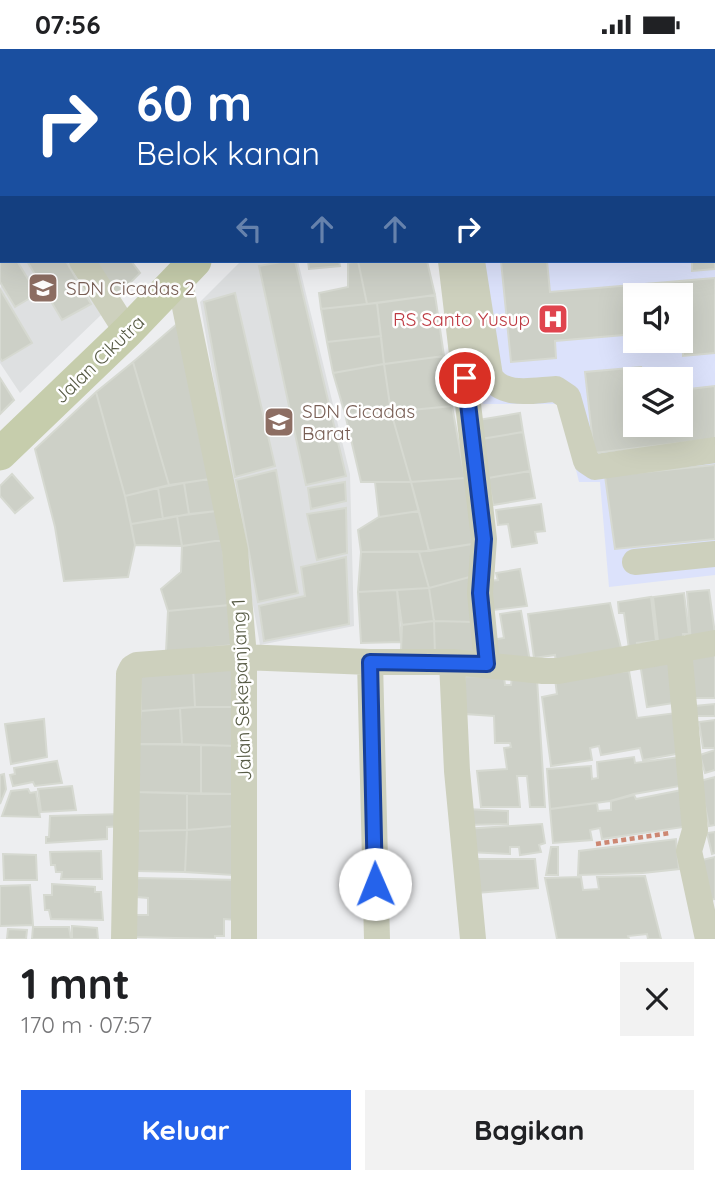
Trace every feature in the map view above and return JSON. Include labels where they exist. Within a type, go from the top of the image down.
[{"type":"main road","name":"Jalan Cikutra","points":[[0,454],[127,332],[187,269]]},
{"type":"street","points":[[83,263],[127,332]]},
{"type":"street","points":[[452,263],[484,539],[480,593],[487,664]]},
{"type":"street","points":[[472,263],[490,376],[501,389],[556,389],[563,392],[568,397],[589,465],[595,467],[715,450]]},
{"type":"street","name":"Jalan Sekepanjang 1","points":[[187,269],[235,549],[244,657],[244,939]]},
{"type":"street","points":[[635,562],[715,554]]},
{"type":"street","points":[[124,939],[129,674],[137,665],[244,657],[452,662],[558,671],[715,643]]},
{"type":"street","points":[[679,649],[695,830],[689,851],[707,938]]},
{"type":"street","points":[[370,662],[377,939]]},
{"type":"street","points":[[452,662],[457,771],[472,939]]},
{"type":"path","points":[[596,843],[695,830]]},
{"type":"shaded area","name":"SDN Cicadas 2","points":[[1,263],[71,263],[101,315],[20,393],[0,363]]},
{"type":"shaded area","name":"SDN Cicadas Barat","points":[[239,263],[298,263],[350,474],[354,626],[260,645],[200,302]]},
{"type":"shaded area","name":"RS Santo Yusup","points":[[462,263],[715,263],[715,575],[609,587],[600,482],[579,482],[560,404],[483,404]]},
{"type":"building","points":[[0,263],[18,263],[37,294],[15,307],[0,282]]},
{"type":"building","points":[[28,263],[67,263],[91,304],[62,320]]},
{"type":"building","points":[[92,263],[132,263],[140,273],[116,297]]},
{"type":"building","points":[[295,263],[346,476],[306,485],[259,266]]},
{"type":"building","points":[[308,263],[339,263],[340,266],[309,269]]},
{"type":"building","points":[[348,263],[358,263],[367,304],[321,309],[319,293],[348,287]]},
{"type":"building","points":[[358,263],[427,263],[435,295],[367,304]]},
{"type":"building","points":[[501,263],[547,263],[550,292],[623,286],[623,335],[555,341],[556,358],[511,362]]},
{"type":"building","points":[[692,263],[715,263],[715,269],[692,271]]},
{"type":"building","points":[[715,278],[715,353],[683,356],[683,353],[693,353],[693,283],[656,283]]},
{"type":"building","points":[[0,289],[32,343],[2,361],[0,358]]},
{"type":"building","points":[[235,293],[275,466],[235,477],[204,302]]},
{"type":"building","points":[[435,295],[444,356],[384,364],[377,303]]},
{"type":"building","points":[[377,303],[381,336],[327,342],[321,309]]},
{"type":"building","points":[[178,323],[210,479],[169,485],[133,362]]},
{"type":"building","points":[[381,336],[384,364],[333,373],[327,342]]},
{"type":"building","points":[[444,356],[452,406],[391,412],[384,364]]},
{"type":"building","points":[[133,362],[169,485],[125,496],[96,392]]},
{"type":"building","points":[[384,364],[391,412],[345,414],[333,373]]},
{"type":"building","points":[[623,369],[623,437],[693,437],[693,389],[715,386],[715,439],[594,453],[585,372]]},
{"type":"building","points":[[0,378],[14,400],[0,414]]},
{"type":"building","points":[[96,392],[125,496],[135,545],[128,577],[64,581],[55,527],[35,449]]},
{"type":"building","points":[[452,406],[465,478],[411,482],[391,412]]},
{"type":"building","points":[[391,412],[411,482],[361,482],[345,414]]},
{"type":"building","points":[[520,413],[523,432],[481,439],[478,420]]},
{"type":"building","points":[[523,432],[530,471],[488,478],[481,439]]},
{"type":"building","points":[[715,465],[715,539],[615,549],[605,476]]},
{"type":"building","points":[[276,470],[298,593],[258,602],[236,480]]},
{"type":"building","points":[[530,471],[535,498],[493,505],[488,478]]},
{"type":"building","points":[[12,474],[33,498],[15,513],[0,496],[0,486]]},
{"type":"building","points":[[465,478],[479,543],[429,551],[411,482]]},
{"type":"building","points":[[210,479],[217,511],[189,514],[184,483]]},
{"type":"building","points":[[345,482],[346,501],[311,509],[308,488]]},
{"type":"building","points":[[375,482],[411,482],[419,511],[379,517]]},
{"type":"building","points":[[184,483],[189,514],[163,519],[158,488]]},
{"type":"building","points":[[158,488],[163,519],[131,524],[125,496]]},
{"type":"building","points":[[541,504],[545,531],[535,532],[537,543],[512,547],[508,524],[498,525],[496,510]]},
{"type":"building","points":[[346,508],[347,553],[317,560],[307,514]]},
{"type":"building","points":[[217,511],[222,540],[182,546],[177,516]]},
{"type":"building","points":[[419,511],[429,551],[361,552],[358,530],[379,517]]},
{"type":"building","points":[[177,516],[182,546],[135,545],[131,524]]},
{"type":"building","points":[[222,540],[229,605],[168,611],[161,589],[181,572],[182,546]]},
{"type":"building","points":[[479,543],[477,575],[429,588],[419,552]]},
{"type":"building","points":[[361,552],[419,552],[429,588],[358,592]]},
{"type":"building","points":[[346,557],[349,624],[264,641],[259,606],[305,596],[301,567]]},
{"type":"building","points":[[520,569],[527,606],[493,610],[488,581],[498,580],[496,573]]},
{"type":"building","points":[[477,575],[474,622],[434,621],[429,588]]},
{"type":"building","points":[[429,588],[434,621],[402,625],[397,590]]},
{"type":"building","points":[[397,590],[401,642],[361,643],[358,592]]},
{"type":"building","points":[[709,590],[715,634],[691,642],[687,592]]},
{"type":"building","points":[[684,593],[689,634],[683,634],[684,646],[659,650],[653,597]]},
{"type":"building","points":[[651,597],[656,641],[637,643],[638,648],[629,649],[624,613],[619,613],[618,602]]},
{"type":"building","points":[[610,603],[623,656],[556,662],[555,655],[534,658],[528,614]]},
{"type":"building","points":[[229,605],[233,645],[166,652],[168,611]]},
{"type":"building","points":[[521,611],[531,667],[497,664],[491,640],[504,638],[500,614]]},
{"type":"building","points":[[434,621],[474,622],[477,656],[435,655]]},
{"type":"building","points":[[434,621],[435,655],[401,652],[402,625]]},
{"type":"building","points":[[715,650],[715,698],[693,698],[689,656]]},
{"type":"building","points":[[671,659],[674,703],[647,707],[640,663]]},
{"type":"building","points":[[234,665],[234,707],[195,707],[193,666]]},
{"type":"building","points":[[193,666],[195,707],[141,711],[140,671]]},
{"type":"building","points":[[629,671],[637,718],[676,713],[682,753],[643,760],[640,748],[601,755],[599,746],[590,748],[592,760],[551,766],[542,697],[557,694],[555,679]]},
{"type":"building","points":[[465,676],[504,677],[505,685],[511,685],[512,677],[537,679],[545,807],[530,807],[527,776],[517,776],[520,807],[481,807],[477,771],[507,769],[504,748],[511,747],[510,743],[495,743],[494,716],[465,714]]},
{"type":"building","points":[[715,704],[715,716],[695,716],[695,706]]},
{"type":"building","points":[[234,707],[236,746],[182,744],[180,708]]},
{"type":"building","points":[[180,708],[182,744],[138,744],[141,711]]},
{"type":"building","points":[[44,719],[47,757],[11,764],[5,724]]},
{"type":"building","points":[[715,720],[715,748],[703,748],[699,722]]},
{"type":"building","points":[[138,744],[201,745],[201,794],[136,792]]},
{"type":"building","points":[[201,745],[236,746],[235,794],[201,794]]},
{"type":"building","points":[[715,750],[715,770],[705,773],[700,755]]},
{"type":"building","points":[[687,756],[691,784],[610,801],[550,809],[547,769],[591,766],[592,779],[598,778],[597,762],[634,757],[635,763]]},
{"type":"building","points":[[57,761],[62,783],[35,786],[33,782],[13,786],[10,775],[15,774],[14,768]]},
{"type":"building","points":[[4,774],[6,789],[0,804],[0,775]]},
{"type":"building","points":[[715,777],[715,825],[709,826],[700,781]]},
{"type":"building","points":[[72,786],[76,810],[41,812],[38,789]]},
{"type":"building","points":[[28,789],[30,793],[36,792],[40,817],[2,816],[11,791]]},
{"type":"building","points":[[687,789],[690,826],[602,839],[600,828],[590,830],[592,840],[553,843],[550,809],[597,803],[598,811],[611,810],[611,801],[634,795],[636,799]]},
{"type":"building","points":[[136,792],[187,793],[187,830],[137,831]]},
{"type":"building","points":[[187,793],[235,794],[234,826],[187,830]]},
{"type":"building","points":[[465,809],[508,811],[508,824],[465,825]]},
{"type":"building","points":[[123,814],[123,826],[107,827],[107,839],[46,843],[50,816]]},
{"type":"building","points":[[542,824],[545,843],[539,845],[541,852],[520,855],[519,847],[510,847],[510,854],[467,852],[464,829]]},
{"type":"building","points":[[234,826],[233,875],[185,872],[187,830]]},
{"type":"building","points":[[187,830],[185,872],[137,871],[137,831]]},
{"type":"building","points":[[715,832],[715,853],[712,854],[707,833]]},
{"type":"building","points":[[676,839],[679,869],[578,875],[579,851]]},
{"type":"building","points":[[551,847],[558,847],[558,875],[546,875]]},
{"type":"building","points":[[101,851],[102,879],[61,879],[62,872],[56,872],[55,865],[51,865],[50,852]]},
{"type":"building","points":[[3,854],[36,855],[37,880],[4,880]]},
{"type":"building","points":[[715,857],[715,899],[703,901],[698,861]]},
{"type":"building","points":[[473,859],[535,859],[538,888],[477,893]]},
{"type":"building","points":[[645,876],[661,939],[648,939],[647,934],[628,936],[629,939],[557,939],[545,878],[581,877],[583,890],[599,889],[597,877]]},
{"type":"building","points":[[137,878],[241,880],[236,920],[224,919],[224,936],[215,936],[215,939],[136,937],[136,915],[148,915],[148,898],[137,897]]},
{"type":"building","points":[[52,884],[95,887],[95,892],[101,892],[103,920],[51,919],[49,910],[45,910],[44,895],[52,895]]},
{"type":"building","points":[[30,885],[33,925],[0,926],[0,886]]},
{"type":"building","points":[[72,926],[97,928],[98,939],[72,939]]},
{"type":"building","points":[[33,927],[69,927],[71,939],[32,939]]},
{"type":"building","points":[[8,929],[27,930],[26,939],[7,939]]},
{"type":"place","name":"SDN Cicadas 2","points":[[43,288]]},
{"type":"place","name":"RS Santo Yusup","points":[[553,319]]},
{"type":"place","name":"SDN Cicadas Barat","points":[[279,422]]},
{"type":"route","points":[[375,884],[370,662],[487,664],[480,593],[484,539],[465,378]]}]
